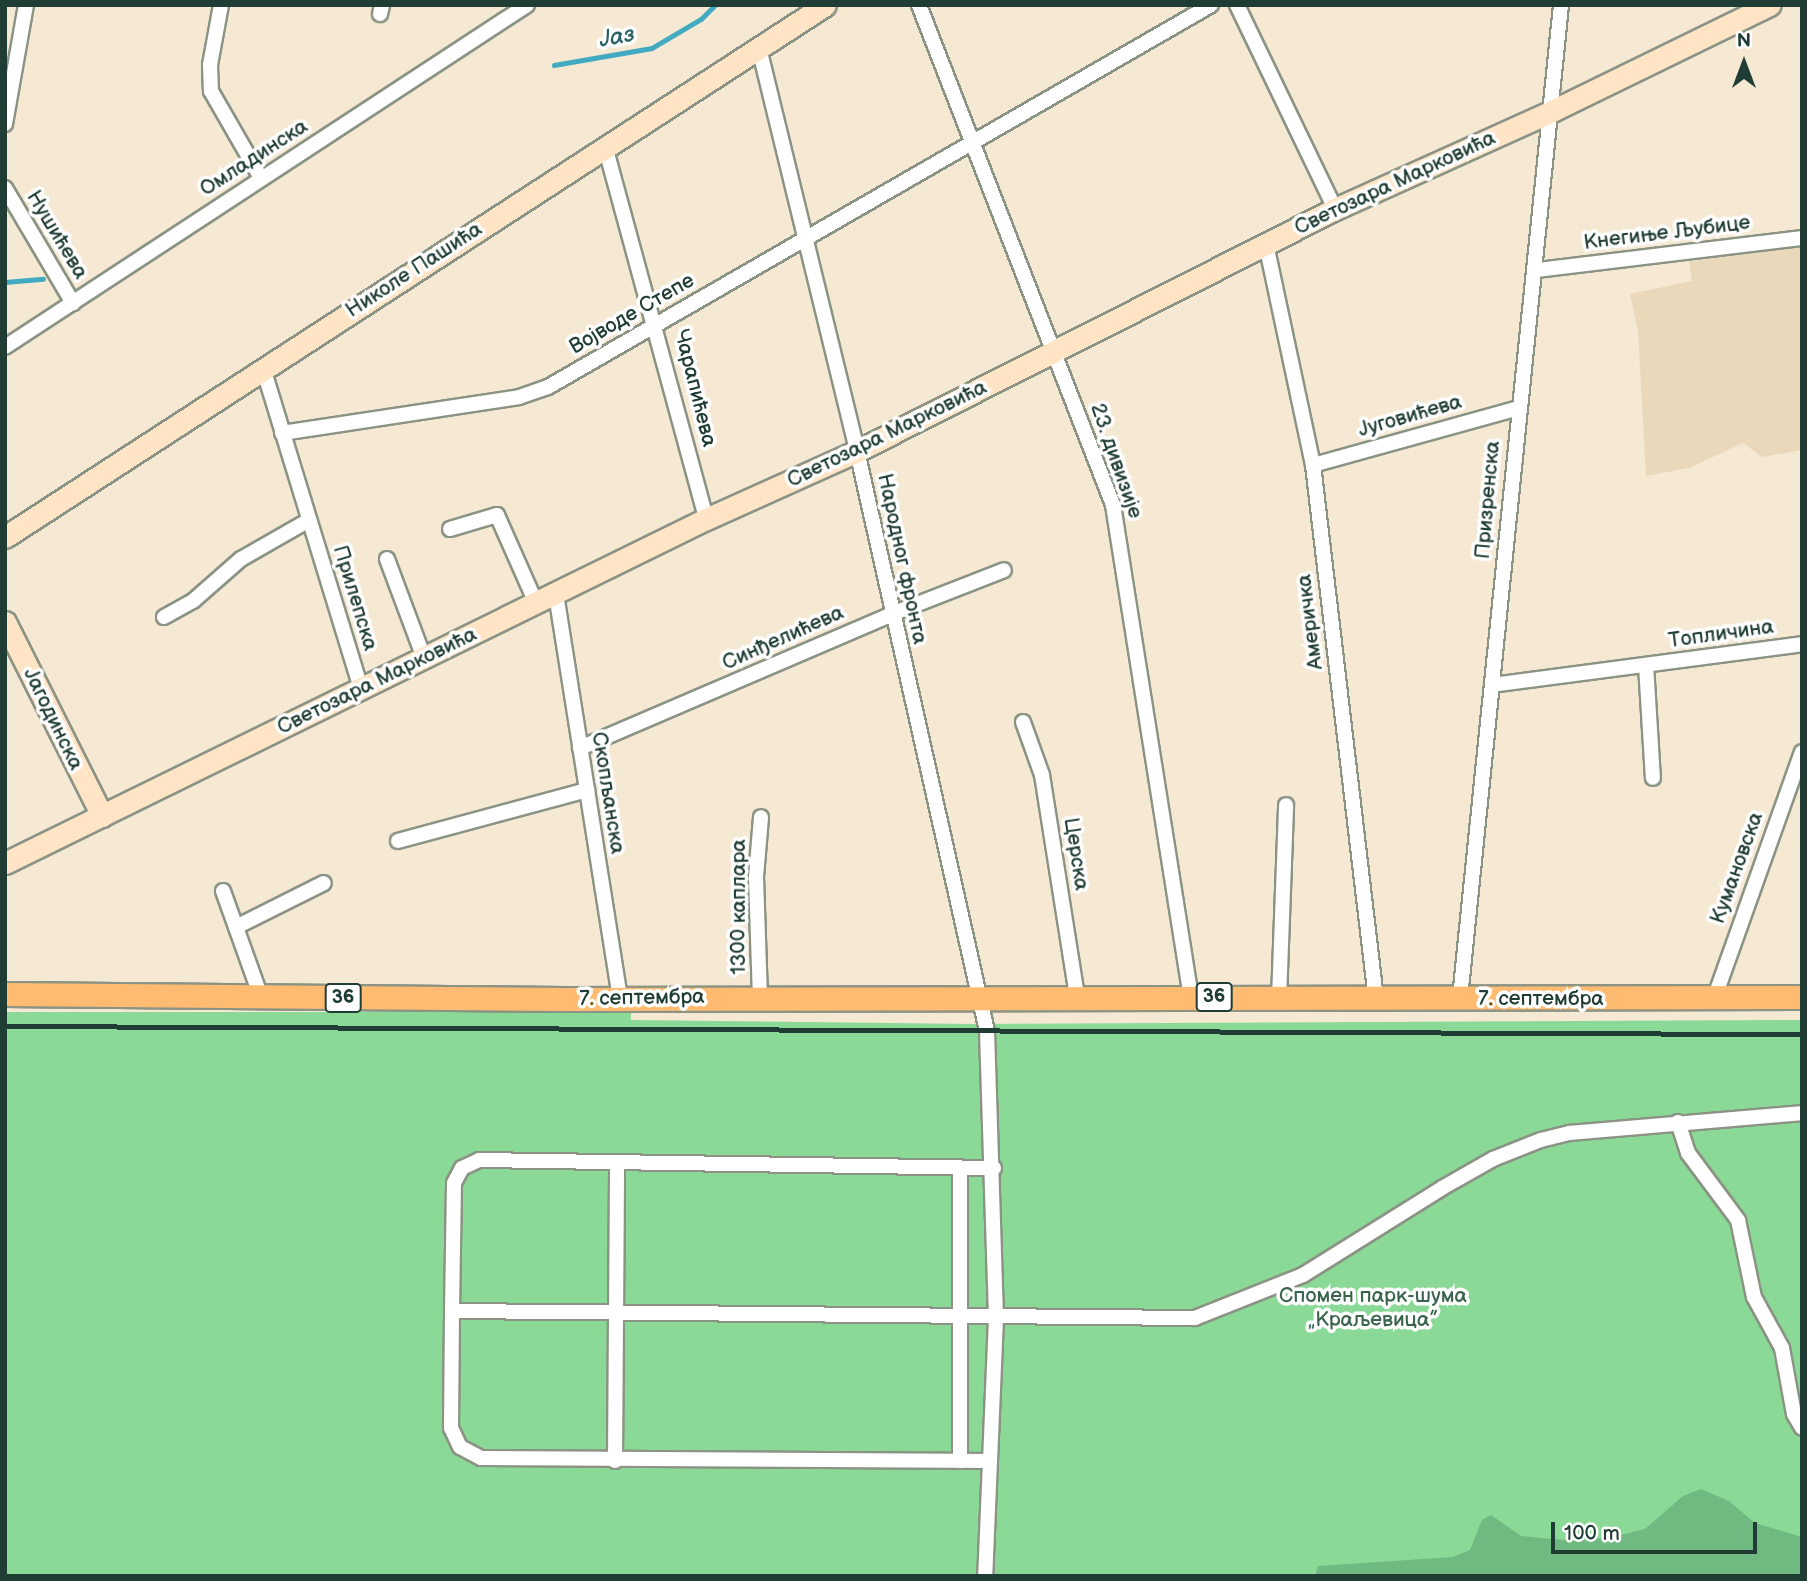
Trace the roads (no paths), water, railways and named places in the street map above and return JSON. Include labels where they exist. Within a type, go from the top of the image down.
[{"type":"main road","name":"7. септембра","points":[[5,994],[620,999],[1077,996],[1279,999],[1802,997]]},
{"type":"street","points":[[5,124],[26,5]]},
{"type":"street","points":[[221,5],[210,65],[211,91],[261,178]]},
{"type":"street","name":"Омладинска","points":[[5,347],[527,5]]},
{"type":"street","name":"Николе Пашића","points":[[5,537],[825,5]]},
{"type":"street","name":"23. дивизије","points":[[919,5],[1056,353],[1118,525],[1191,996]]},
{"type":"street","name":"Војводе Степе","points":[[282,433],[533,393],[807,239],[1211,5]]},
{"type":"street","points":[[1237,5],[1335,209]]},
{"type":"street","name":"Призренска","points":[[1460,999],[1561,5]]},
{"type":"street","name":"Светозара Марковића","points":[[5,863],[706,519],[857,451],[1056,353],[1335,209],[1552,111],[1769,5]]},
{"type":"street","name":"Народног фронта","points":[[759,48],[857,451],[981,997],[994,1168],[996,1318],[985,1576]]},
{"type":"street","name":"Чарапићева","points":[[606,146],[657,323],[706,519]]},
{"type":"street","name":"Нушићева","points":[[5,188],[73,303]]},
{"type":"street","name":"Кнегиње Љубице","points":[[1536,270],[1802,238]]},
{"type":"street","name":"Америчка","points":[[1266,244],[1313,466],[1376,999]]},
{"type":"street","name":"Прилепска","points":[[263,368],[360,689]]},
{"type":"street","name":"Југовићева","points":[[1313,466],[1518,408]]},
{"type":"street","points":[[450,529],[497,515],[536,604]]},
{"type":"street","points":[[164,617],[193,601],[231,566],[309,520]]},
{"type":"street","points":[[387,559],[424,658]]},
{"type":"street","name":"Синђелићева","points":[[580,748],[892,614],[1004,570]]},
{"type":"street","name":"Скопљанска","points":[[556,594],[620,999]]},
{"type":"street","name":"Јагодинска","points":[[5,622],[102,816]]},
{"type":"street","name":"Топличина","points":[[1492,685],[1802,644]]},
{"type":"street","name":"Топличина","points":[[1646,666],[1653,778]]},
{"type":"street","name":"Церска","points":[[1023,722],[1042,775],[1077,996]]},
{"type":"street","name":"Кумановска","points":[[1714,999],[1802,752]]},
{"type":"street","points":[[398,841],[587,790]]},
{"type":"street","points":[[1279,999],[1286,805]]},
{"type":"street","name":"1300 каплара","points":[[760,998],[756,877],[761,817]]},
{"type":"street","points":[[236,927],[324,883]]},
{"type":"street","points":[[223,891],[261,997]]},
{"type":"street","points":[[452,1311],[1177,1320],[1217,1313],[1303,1275],[1441,1188],[1510,1152],[1570,1133],[1802,1113]]},
{"type":"street","points":[[1678,1122],[1688,1153],[1738,1220],[1754,1297],[1782,1348],[1794,1414],[1802,1428]]},
{"type":"street","points":[[990,1461],[615,1461],[481,1458],[460,1447],[451,1428],[452,1311],[454,1183],[462,1167],[479,1160],[994,1168]]},
{"type":"street","points":[[615,1461],[617,1163]]},
{"type":"street","points":[[960,1168],[960,1461]]},
{"type":"waterway","name":"Јаз","points":[[554,65],[652,48],[701,19],[715,5]]},
{"type":"waterway","name":"Јаз","points":[[5,282],[43,279]]},
{"type":"railway","points":[[5,1026],[1802,1034]]},
{"type":"park label","name":"Спомен парк-шума „Краљевица”","points":[[1373,1308]]}]
